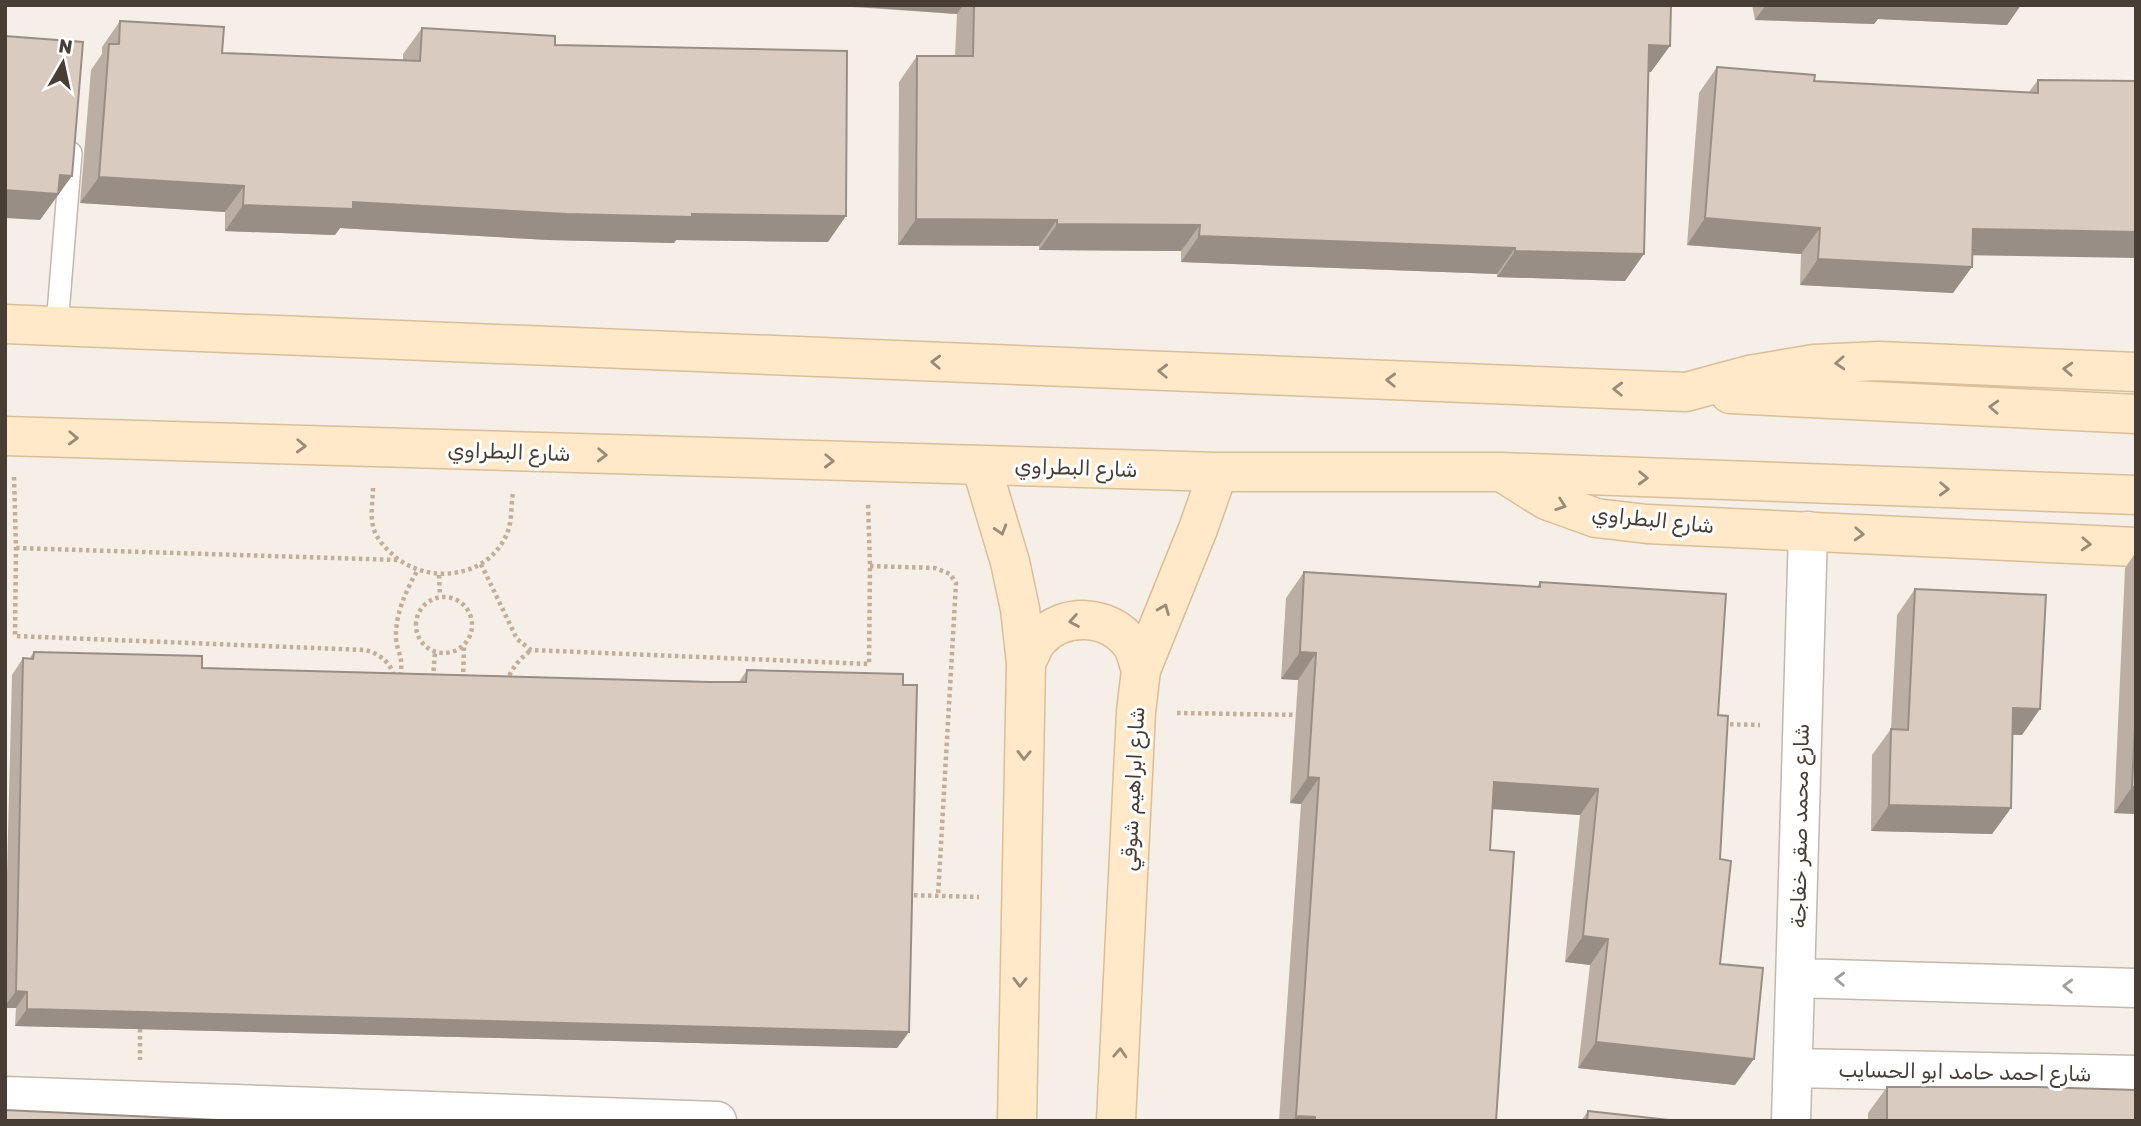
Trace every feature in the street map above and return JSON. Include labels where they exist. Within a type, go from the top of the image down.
[{"type":"street","points":[[5,324],[1686,392],[2136,414]]},
{"type":"street","points":[[1686,392],[1749,375],[1814,364],[1879,361],[2136,372]]},
{"type":"street","name":"شارع البطراوي","points":[[9,436],[1218,472],[1501,472],[1546,500],[1595,518],[1647,524],[2136,547]]},
{"type":"street","points":[[981,465],[1010,562],[1020,609],[1026,663],[1017,1121]]},
{"type":"street","name":"شارع ابراهيم شوقي","points":[[1116,1121],[1136,712],[1141,670],[1218,472]]},
{"type":"street","points":[[1501,472],[2136,495]]},
{"type":"street","name":"شارع محمد صقر خفاجة","points":[[1791,1121],[1808,531]]},
{"type":"street","points":[[1026,663],[1039,639],[1060,624],[1086,619],[1112,627],[1132,645],[1141,670]]},
{"type":"street","points":[[1797,978],[2136,988]]},
{"type":"street","name":"شارع احمد حامد ابو الحسايب","points":[[1794,1068],[2136,1075]]},
{"type":"street","points":[[5,1096],[279,1113],[717,1121]]},
{"type":"lane","points":[[57,326],[74,127]]},
{"type":"path","points":[[9,436],[16,548],[15,636],[365,649],[372,651],[388,664],[396,683],[402,664],[401,652],[396,642],[399,614],[417,570]]},
{"type":"path","points":[[373,448],[373,526],[383,545],[398,560],[417,570],[439,575],[461,573],[481,564],[497,549],[509,530],[517,453]]},
{"type":"path","points":[[481,564],[517,639],[531,650],[869,664],[867,462]]},
{"type":"path","points":[[16,548],[398,560]]},
{"type":"path","points":[[870,566],[935,568],[950,574],[956,583],[938,895]]},
{"type":"path","points":[[439,575],[440,596]]},
{"type":"path","points":[[440,596],[452,597],[462,603],[469,612],[472,624],[464,645],[445,653],[435,652],[424,645],[416,635],[415,622],[419,610],[428,601],[440,596]]},
{"type":"path","points":[[463,689],[464,645]]},
{"type":"path","points":[[504,693],[509,674],[518,660],[531,650]]},
{"type":"path","points":[[433,683],[435,652]]},
{"type":"path","points":[[807,661],[807,672]]},
{"type":"path","points":[[1136,712],[1303,715]]},
{"type":"path","points":[[1719,724],[1802,726]]},
{"type":"path","points":[[901,895],[1021,898]]},
{"type":"building","points":[[974,5],[1671,5],[1670,46],[1649,45],[1644,254],[1515,251],[1515,248],[1199,236],[1200,225],[916,219],[917,56],[973,56]]},
{"type":"building","points":[[120,21],[224,27],[222,53],[420,61],[422,28],[555,36],[555,45],[847,51],[846,216],[692,214],[692,217],[567,214],[353,202],[353,209],[243,205],[244,186],[99,177],[109,44],[119,44]]},
{"type":"building","points":[[5,36],[83,42],[72,176],[60,175],[58,194],[5,190]]},
{"type":"building","points":[[1717,67],[1815,75],[1814,81],[2038,93],[2038,80],[2136,81],[2136,232],[1973,229],[1972,267],[1818,259],[1820,228],[1705,218]]},
{"type":"building","points":[[1304,572],[1540,587],[1540,582],[1726,594],[1718,715],[1728,716],[1720,859],[1731,861],[1720,964],[1763,968],[1754,1059],[1596,1042],[1608,939],[1583,936],[1598,789],[1494,782],[1490,850],[1514,852],[1496,1121],[1315,1121],[1315,1117],[1296,1116],[1319,778],[1308,777],[1316,653],[1300,652]]},
{"type":"building","points":[[1915,589],[2046,595],[2040,709],[2013,708],[2011,808],[1889,805],[1891,729],[1908,730]]},
{"type":"building","points":[[34,652],[202,656],[202,668],[709,682],[746,682],[747,670],[903,674],[903,685],[917,685],[909,1032],[27,1009],[27,992],[16,991],[23,658],[33,659]]},
{"type":"building","points":[[2136,708],[2136,787],[2132,787]]},
{"type":"building","points":[[1887,1087],[2136,1090],[2136,1121],[1887,1121]]},
{"type":"building","points":[[5,1110],[239,1121],[5,1121]]},
{"type":"building","points":[[1588,1111],[1678,1121],[1587,1121]]}]
